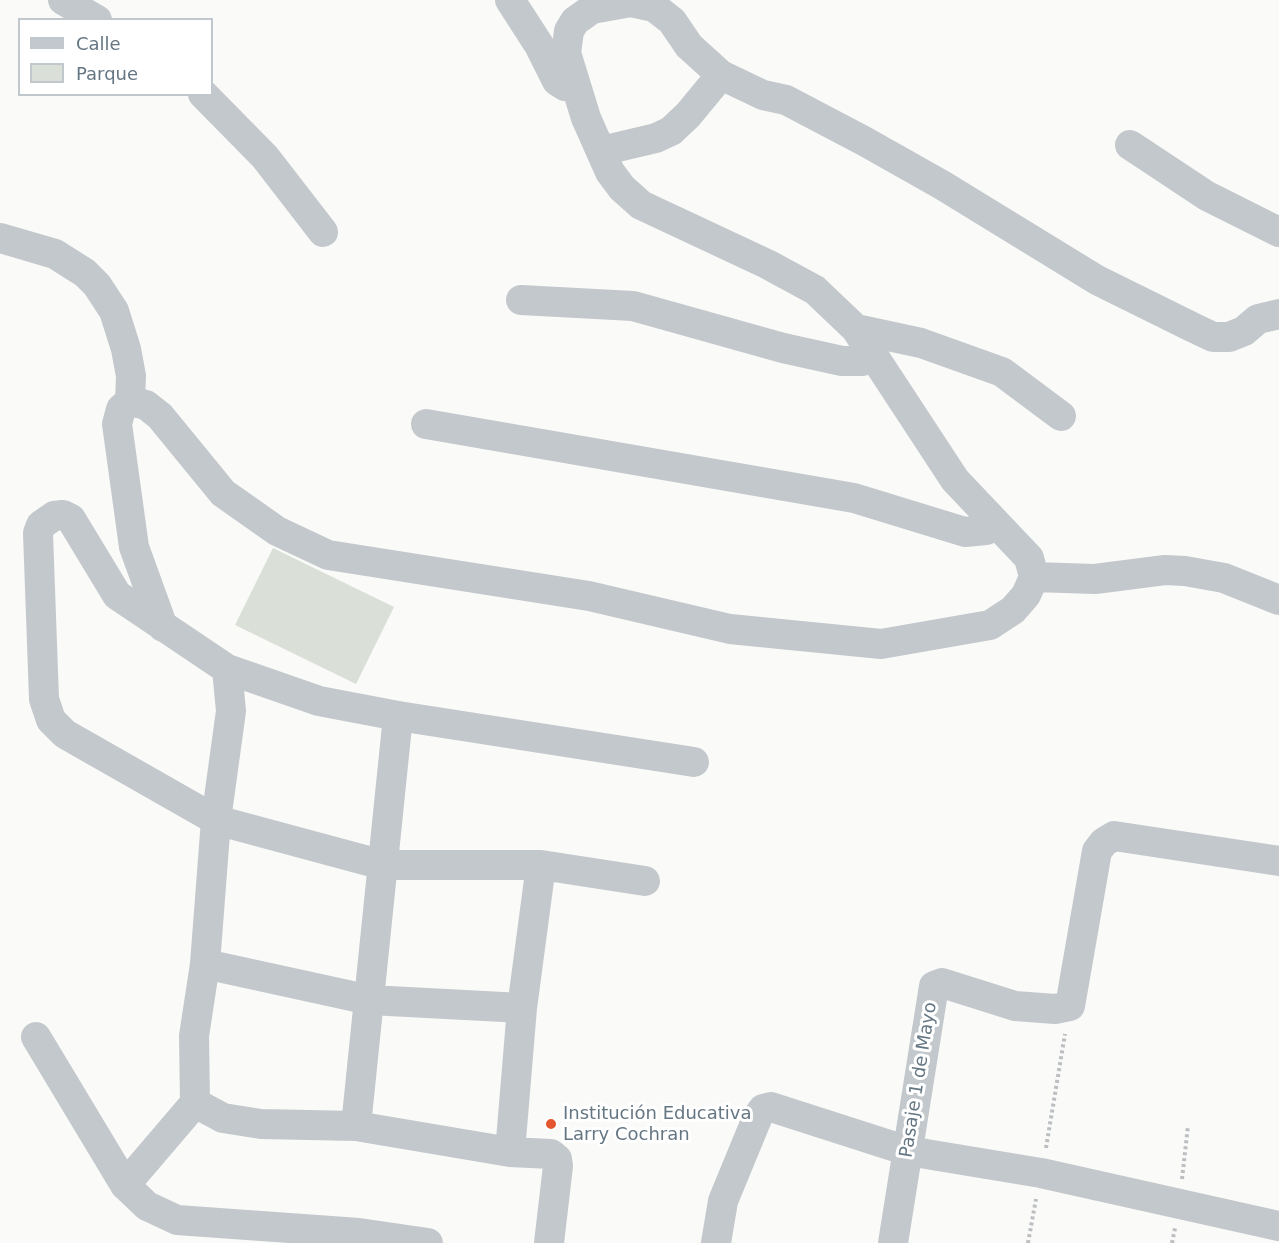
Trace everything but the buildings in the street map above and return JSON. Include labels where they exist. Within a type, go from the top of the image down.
[{"type":"street","points":[[63,0],[94,18]]},
{"type":"street","points":[[510,0],[539,45],[557,81],[565,86],[577,87]]},
{"type":"street","points":[[130,401],[146,405],[159,416],[223,493],[277,531],[328,555],[589,596],[730,628],[881,644],[990,625],[1013,610],[1026,595],[1034,577],[1029,558],[955,480],[856,328],[815,290],[767,264],[641,205],[621,188],[610,172],[586,118],[566,53],[566,42],[575,21],[592,9],[631,2],[643,3],[664,13],[689,46],[721,75],[763,95],[786,100],[864,141],[942,185],[1097,280],[1213,337],[1229,337],[1244,331],[1258,319],[1279,314]]},
{"type":"street","points":[[601,151],[656,138],[672,131],[721,75]]},
{"type":"street","points":[[205,96],[265,157],[323,232]]},
{"type":"street","points":[[1130,145],[1207,196],[1279,232]]},
{"type":"street","points":[[0,238],[55,255],[85,273],[97,285],[114,311],[124,340],[131,376],[130,401],[121,409],[117,424],[134,547],[163,627]]},
{"type":"street","points":[[521,300],[633,306],[783,348],[842,361],[862,361],[874,355]]},
{"type":"street","points":[[856,328],[921,343],[1002,372],[1061,416]]},
{"type":"street","points":[[426,424],[636,458],[800,491],[854,498],[965,532],[986,530],[996,525]]},
{"type":"street","points":[[645,881],[541,865],[383,865],[216,820],[65,734],[51,720],[44,699],[38,533],[40,525],[54,516],[63,515],[72,519],[117,595],[226,669],[319,701],[398,716],[694,762]]},
{"type":"street","points":[[1034,577],[1095,579],[1165,570],[1185,571],[1224,578],[1279,600]]},
{"type":"street","points":[[125,1185],[195,1103],[194,1036],[205,964],[216,820],[231,711],[226,669]]},
{"type":"street","points":[[356,1126],[398,716]]},
{"type":"street","points":[[1070,1006],[1097,851],[1104,842],[1114,836],[1131,837],[1279,861]]},
{"type":"street","points":[[510,1152],[522,1008],[541,865]]},
{"type":"street","points":[[205,964],[370,1000],[522,1008]]},
{"type":"street","name":"Pasaje 1 de Mayo","points":[[893,1243],[934,986],[942,983],[1015,1006],[1063,1009],[1070,1006]]},
{"type":"street","points":[[36,1037],[125,1185],[147,1206],[177,1220],[359,1233],[428,1243]]},
{"type":"street","points":[[195,1103],[223,1118],[261,1124],[356,1126],[510,1152],[551,1154],[557,1159],[549,1243]]},
{"type":"street","points":[[716,1243],[723,1201],[758,1116],[764,1109],[771,1107],[908,1151],[1041,1173],[1279,1226]]},
{"type":"path","points":[[1028,1243],[1070,1006]]},
{"type":"green space","points":[[273,548],[394,607],[356,684],[235,625]]},
{"type":"place","name":"Institución Educativa Larry Cochran","points":[[551,1124]]}]
